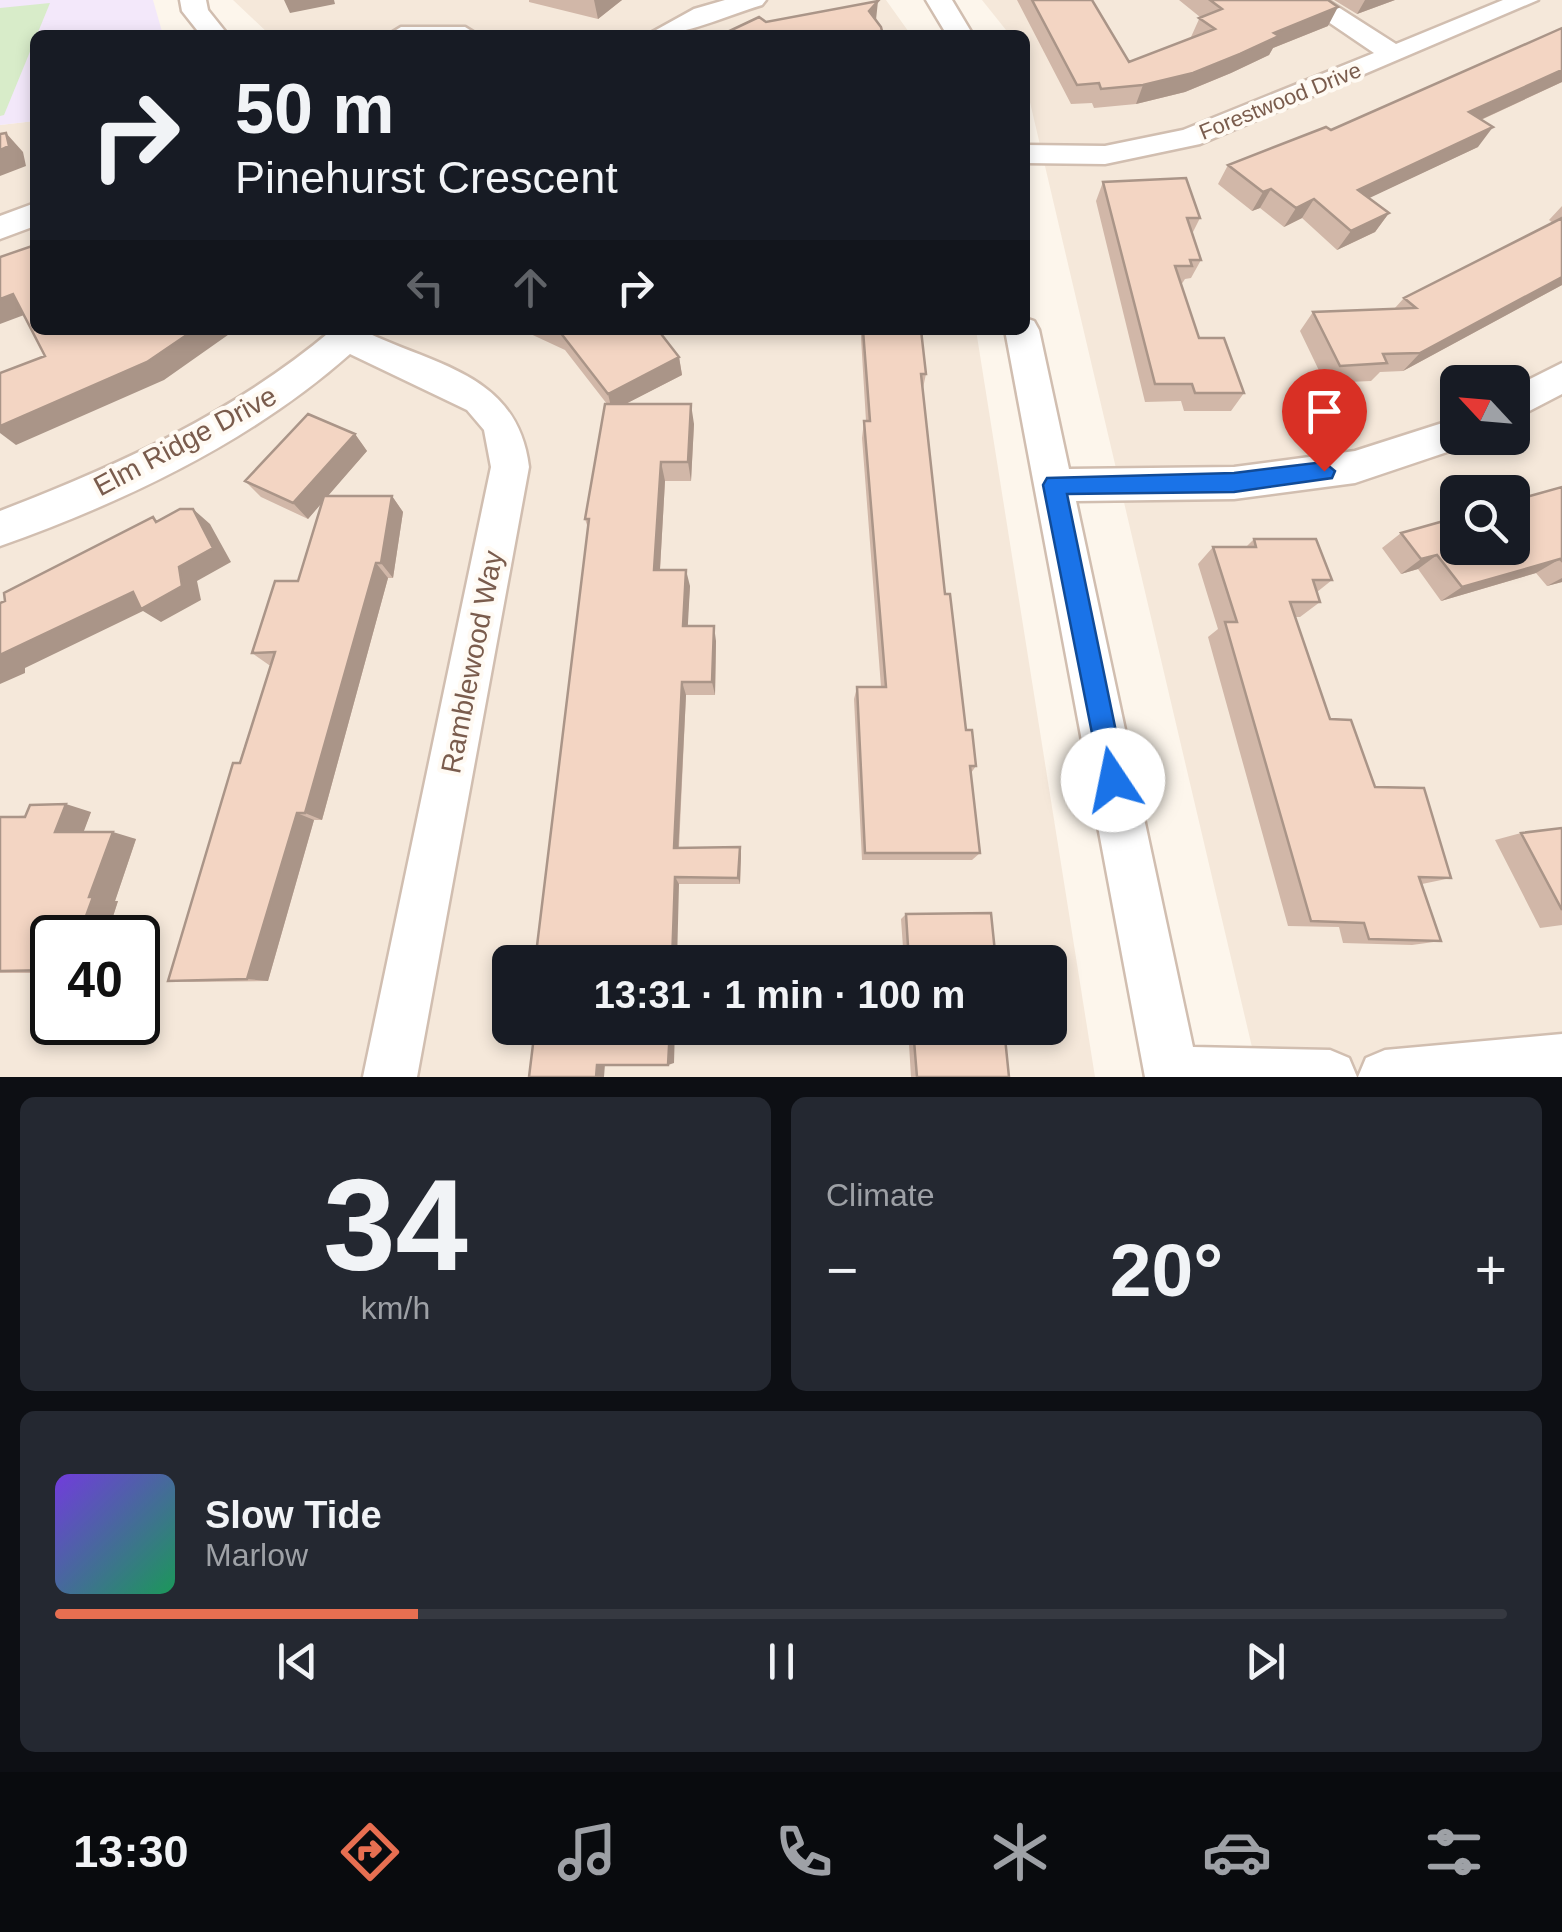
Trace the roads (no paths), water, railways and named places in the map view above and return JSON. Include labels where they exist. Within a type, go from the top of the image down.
[{"type":"street","points":[[193,0],[195,11],[211,30]]},
{"type":"street","points":[[670,30],[704,14],[753,0]]},
{"type":"street","points":[[939,0],[957,30]]},
{"type":"street","points":[[1309,0],[1394,54]]},
{"type":"street","name":"Forestwood Drive","points":[[1030,154],[1105,155],[1190,138],[1525,0]]},
{"type":"street","points":[[0,228],[30,216]]},
{"type":"street","name":"Elm Ridge Drive","points":[[0,528],[124,478],[220,428],[288,387],[351,335]]},
{"type":"street","name":"Ramblewood Way","points":[[354,335],[480,400],[497,414],[507,435],[510,466],[390,1077]]},
{"type":"street","points":[[1023,335],[1172,1076],[1330,1077]]},
{"type":"street","points":[[1530,396],[1562,378]]},
{"type":"street","points":[[1054,485],[1234,482],[1320,472],[1355,467],[1440,438]]},
{"type":"street","points":[[1384,1077],[1562,1061]]}]
